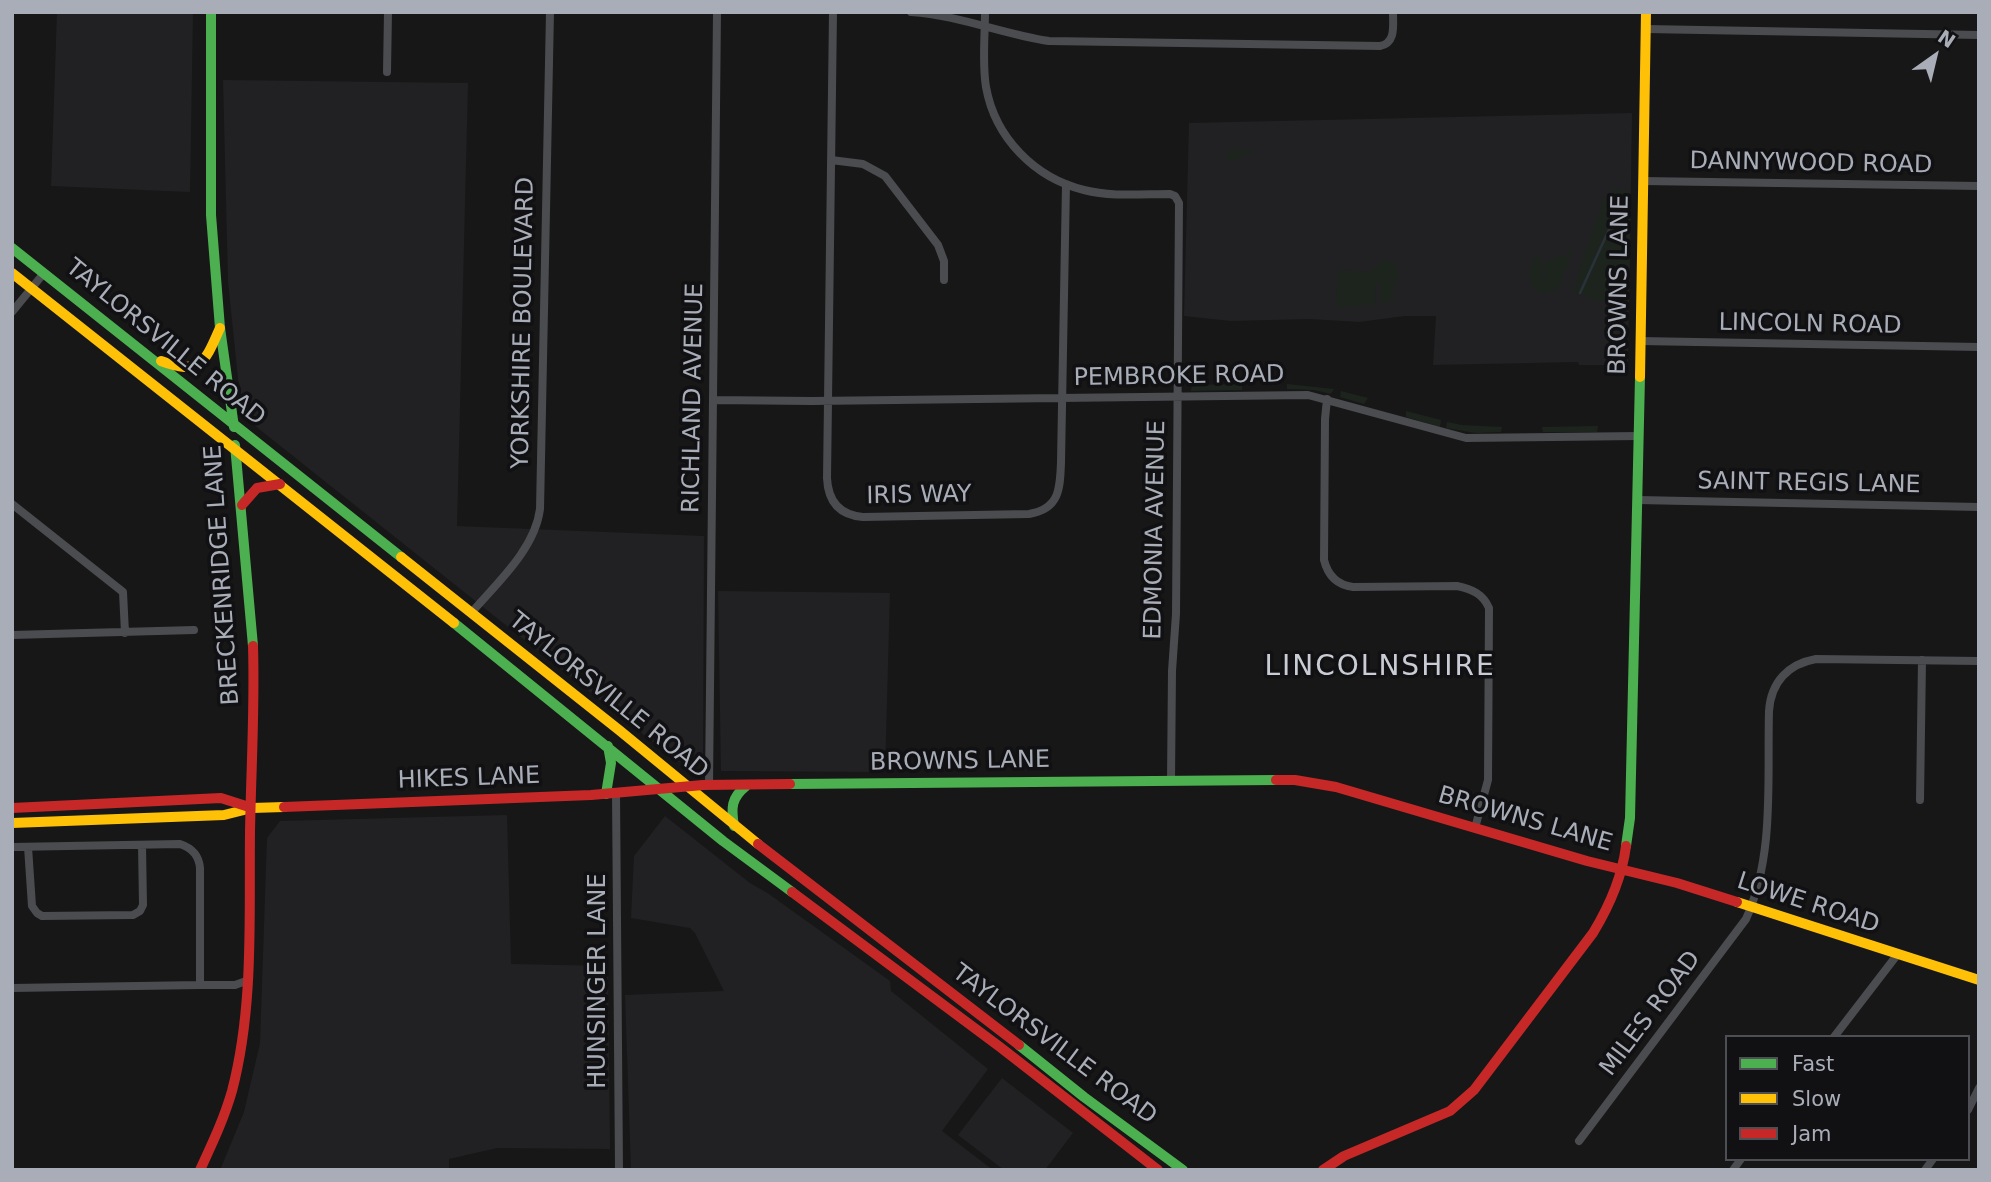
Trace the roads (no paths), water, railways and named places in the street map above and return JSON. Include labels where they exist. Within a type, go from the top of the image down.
[{"type":"main road","name":"BRECKENRIDGE LANE","points":[[200,1170],[215,1139],[232,1085],[241,1040],[246,981],[254,658],[242,506],[220,328],[210,195],[211,12]]},
{"type":"main road","name":"BROWNS LANE","points":[[687,787],[1171,781],[1311,782],[1623,870],[1630,818],[1646,12]]},
{"type":"main road","name":"TAYLORSVILLE ROAD","points":[[12,248],[472,612],[734,826],[1045,1068],[1183,1170]]},
{"type":"main road","name":"TAYLORSVILLE ROAD","points":[[12,273],[608,746],[723,841],[1000,1047],[1158,1170]]},
{"type":"main road","points":[[145,354],[178,369],[198,367],[206,358],[220,328]]},
{"type":"main road","points":[[242,506],[262,484],[280,484]]},
{"type":"main road","points":[[608,746],[611,793]]},
{"type":"main road","points":[[734,826],[731,801],[733,796],[746,786]]},
{"type":"main road","name":"HIKES LANE","points":[[12,824],[223,815],[251,808],[611,793],[687,787]]},
{"type":"main road","name":"HIKES LANE","points":[[12,808],[220,798],[251,808]]},
{"type":"main road","points":[[1323,1170],[1344,1156],[1450,1111],[1474,1090],[1593,933],[1607,910],[1623,870]]},
{"type":"main road","name":"LOWE ROAD","points":[[1623,870],[1677,883],[1979,980]]},
{"type":"street","points":[[387,72],[388,12]]},
{"type":"street","name":"YORKSHIRE BOULEVARD","points":[[472,612],[528,542],[538,520],[550,12]]},
{"type":"street","name":"RICHLAND AVENUE","points":[[709,785],[717,12]]},
{"type":"street","name":"IRIS WAY","points":[[833,12],[827,478],[829,496],[841,511],[863,517],[1029,514],[1044,510],[1052,503],[1060,487],[1066,184]]},
{"type":"street","points":[[911,12],[949,16],[1016,36],[1049,41],[1380,46],[1391,40],[1393,12]]},
{"type":"street","points":[[985,12],[987,89],[999,125],[1026,159],[1049,176],[1066,184]]},
{"type":"street","points":[[1646,29],[1979,35]]},
{"type":"street","points":[[831,160],[863,163],[885,176],[938,245],[944,261],[944,280]]},
{"type":"street","name":"DANNYWOOD ROAD","points":[[1643,181],[1979,187]]},
{"type":"street","name":"EDMONIA AVENUE","points":[[1066,184],[1100,193],[1175,196],[1179,203],[1176,614],[1172,671],[1171,781]]},
{"type":"street","points":[[12,312],[44,273]]},
{"type":"street","name":"LINCOLN ROAD","points":[[1640,341],[1979,348]]},
{"type":"street","name":"PEMBROKE ROAD","points":[[713,400],[828,401],[1308,394],[1466,438],[1639,436]]},
{"type":"street","points":[[1327,399],[1324,560],[1331,576],[1341,584],[1353,587],[1468,588],[1482,596],[1489,608],[1489,771],[1475,828]]},
{"type":"street","name":"SAINT REGIS LANE","points":[[1638,500],[1979,507]]},
{"type":"street","points":[[12,504],[123,592],[124,633]]},
{"type":"street","points":[[12,635],[194,630]]},
{"type":"street","name":"MILES ROAD","points":[[1579,1140],[1746,919],[1751,908],[1765,849],[1769,702],[1779,680],[1797,664],[1816,659],[1979,661]]},
{"type":"street","points":[[1920,800],[1922,660]]},
{"type":"street","name":"HUNSINGER LANE","points":[[611,793],[619,914],[619,1170]]},
{"type":"street","points":[[12,847],[180,844],[193,850],[200,868],[200,985]]},
{"type":"street","points":[[28,847],[32,906],[37,913],[42,916],[133,915],[140,911],[143,905],[142,845]]},
{"type":"street","points":[[1836,1035],[1897,955]]},
{"type":"street","points":[[12,988],[235,985],[246,981]]},
{"type":"street","points":[[1970,1106],[1979,1088]]},
{"type":"waterway","points":[[1608,196],[1621,201]]},
{"type":"waterway","points":[[1580,293],[1622,201]]},
{"type":"district","name":"LINCOLNSHIRE","points":[[1380,668]]}]
